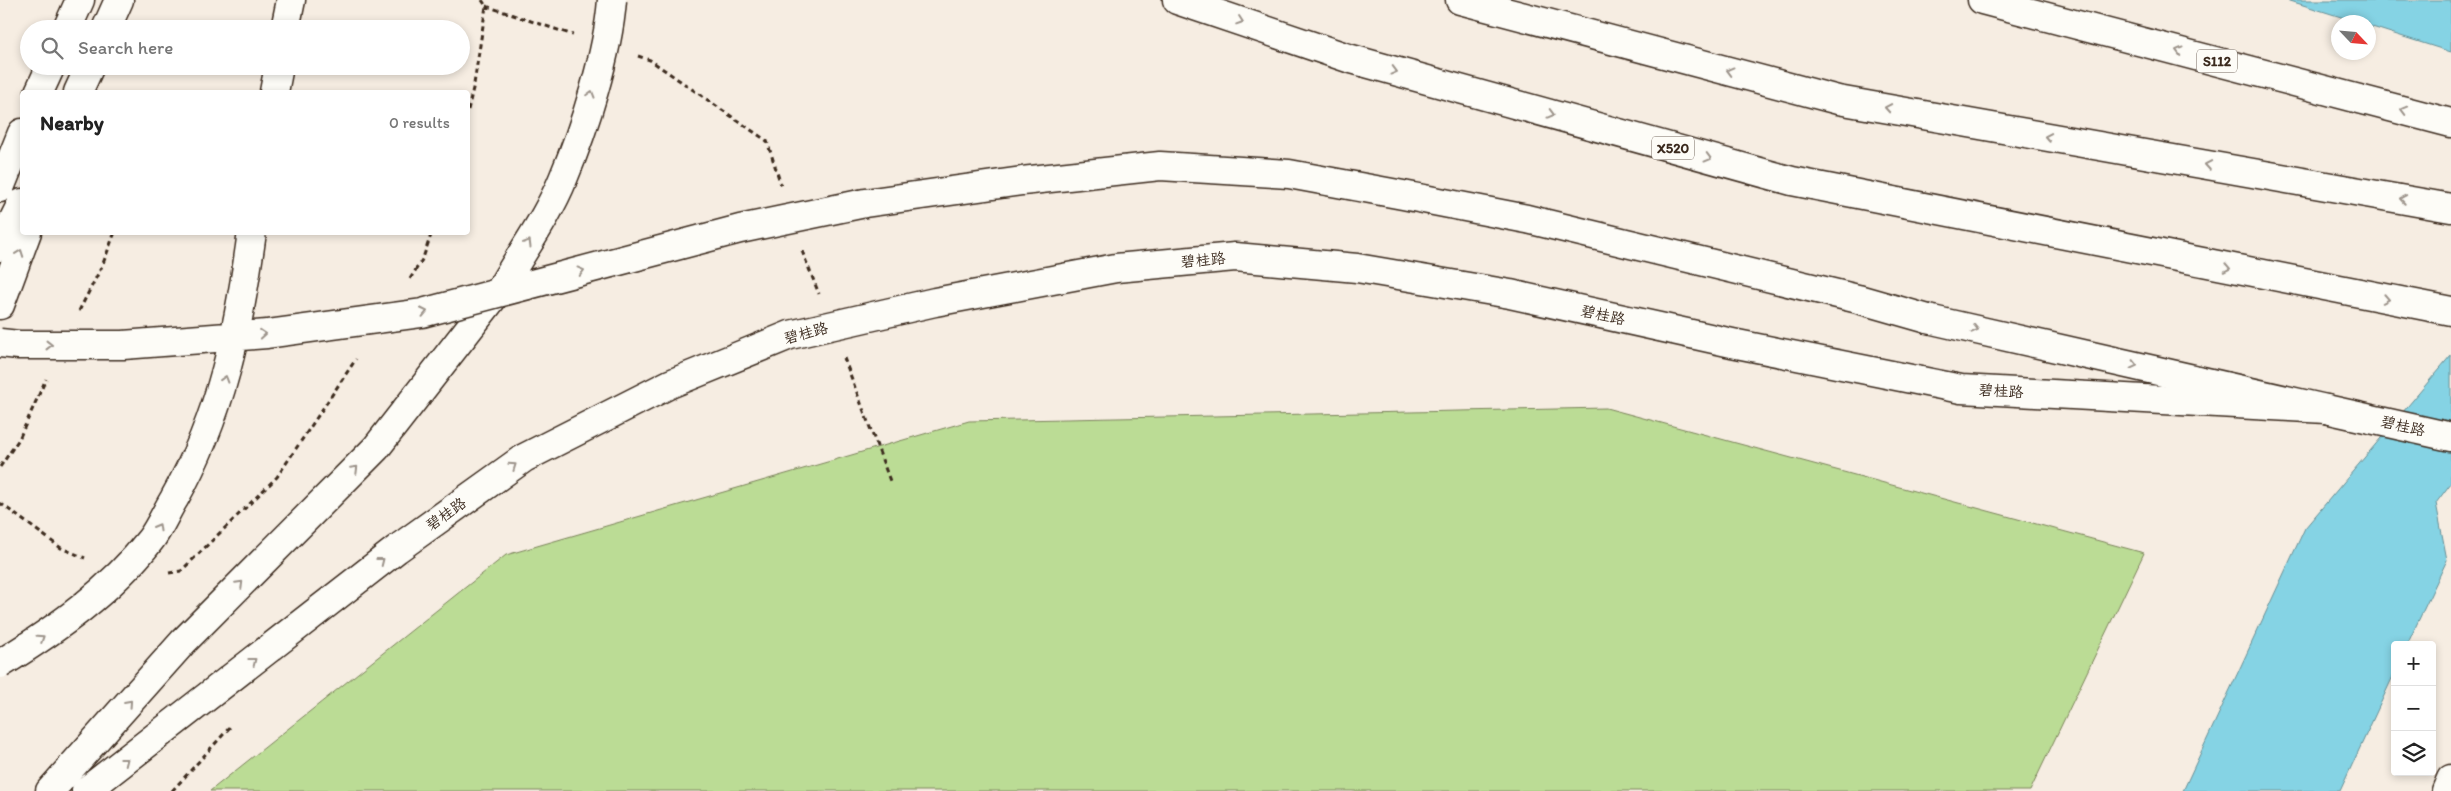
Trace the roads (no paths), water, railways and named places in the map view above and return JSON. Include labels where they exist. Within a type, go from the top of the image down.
[{"type":"main road","points":[[71,20],[80,0]]},
{"type":"main road","points":[[110,20],[119,0]]},
{"type":"main road","points":[[287,20],[291,0]]},
{"type":"main road","points":[[50,791],[183,642],[376,448],[503,285],[563,180],[585,116],[610,31],[612,0]]},
{"type":"main road","name":"X520","points":[[1177,0],[1348,58],[1792,181],[2451,311]]},
{"type":"main road","points":[[1460,0],[1838,100],[2451,208]]},
{"type":"main road","name":"S112","points":[[1982,0],[2451,123]]},
{"type":"main road","points":[[40,90],[47,75]]},
{"type":"main road","points":[[274,90],[277,75]]},
{"type":"main road","points":[[0,188],[20,138]]},
{"type":"main road","points":[[0,343],[19,345],[123,345],[267,334],[422,313],[740,229],[865,203],[1022,181],[1160,166],[1289,174],[1422,198],[1546,224],[1858,299],[1928,319],[2326,409]]},
{"type":"main road","points":[[0,248],[20,207]]},
{"type":"main road","points":[[0,305],[26,235]]},
{"type":"main road","points":[[0,664],[46,636],[102,592],[151,538],[193,466],[226,379],[244,293],[252,235]]},
{"type":"main road","name":"碧桂路","points":[[86,791],[396,549],[524,458],[661,388],[790,335],[935,302],[1116,268],[1235,257],[1357,268],[1510,294],[1732,343],[1962,389],[2326,409],[2451,437]]},
{"type":"main road","points":[[2446,791],[2451,779]]},
{"type":"water","points":[[2287,0],[2451,0],[2451,52],[2376,28],[2376,15],[2335,15]]},
{"type":"water","points":[[2451,355],[2451,483],[2436,503],[2447,560],[2409,641],[2391,641],[2391,681],[2340,791],[2183,791],[2305,528]]}]
